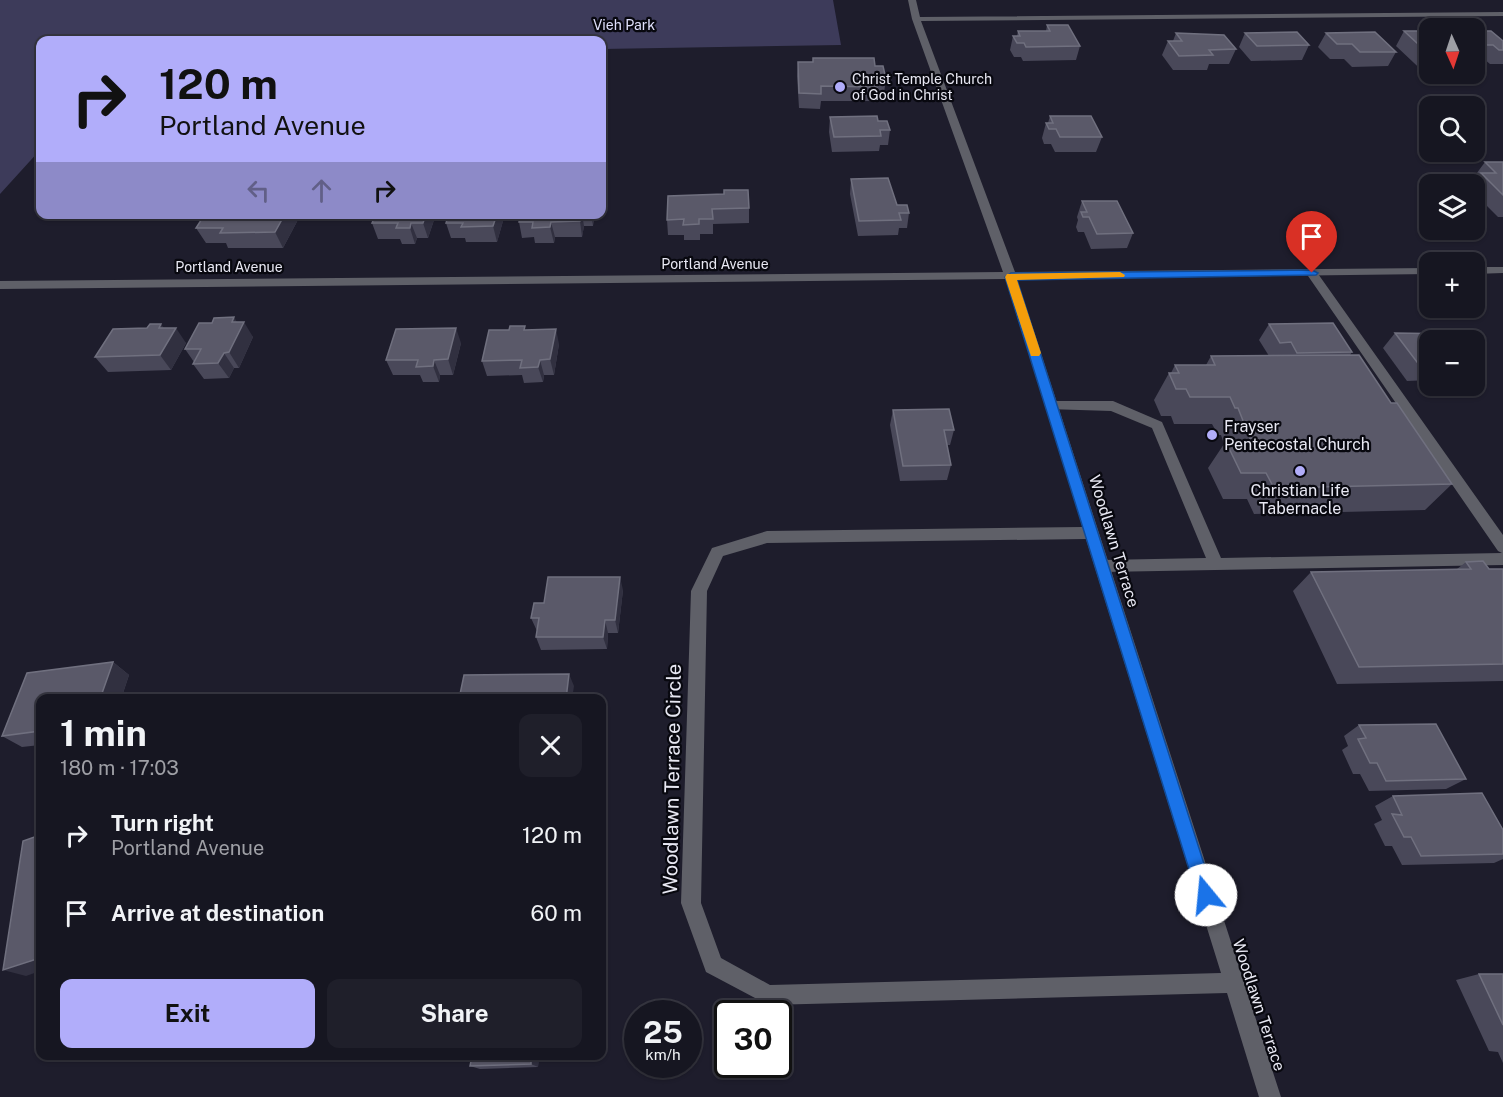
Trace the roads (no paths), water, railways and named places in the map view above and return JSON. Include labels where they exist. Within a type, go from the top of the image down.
[{"type":"street","name":"Woodlawn Terrace","points":[[912,0],[916,19],[1011,277],[1270,1097]]},
{"type":"street","points":[[916,19],[1503,14]]},
{"type":"street","points":[[1485,271],[1503,270]]},
{"type":"street","name":"Portland Avenue","points":[[0,285],[1011,277],[1419,271]]},
{"type":"street","points":[[1312,273],[1503,547]]},
{"type":"street","points":[[1052,406],[1113,406],[1156,425],[1216,564]]},
{"type":"street","name":"Woodlawn Terrace Circle","points":[[1093,533],[767,537],[717,552],[699,591],[691,903],[713,965],[768,995],[1233,983]]},
{"type":"street","points":[[1103,566],[1503,559]]},
{"type":"place","name":"Christ Temple Church of God in Christ","points":[[840,87]]},
{"type":"place","name":"Frayser Pentecostal Church","points":[[1212,435]]},
{"type":"place","name":"Christian Life Tabernacle","points":[[1300,471]]},
{"type":"park label","name":"Vieh Park","points":[[624,25]]}]
